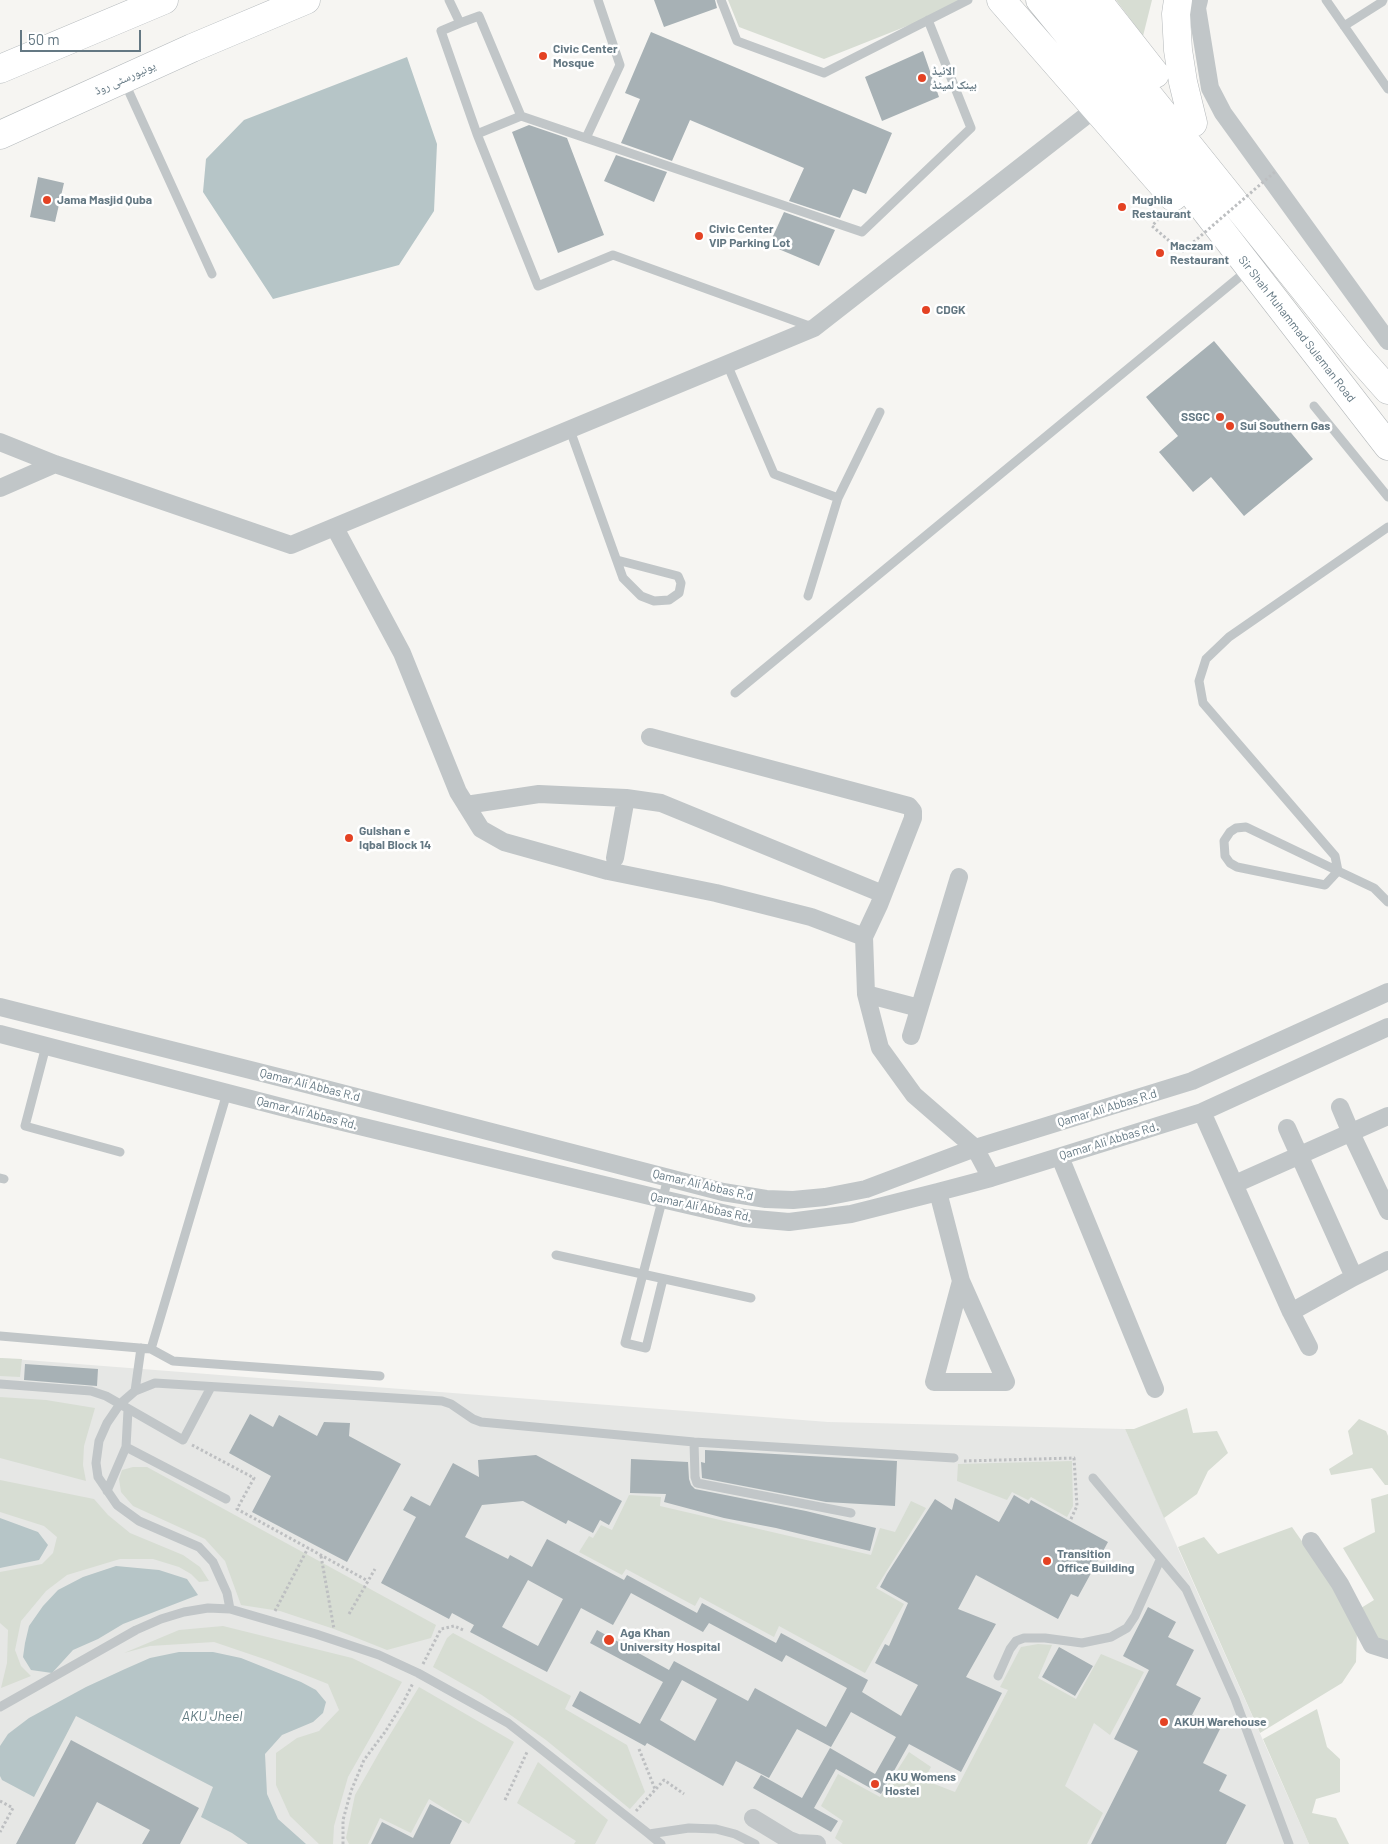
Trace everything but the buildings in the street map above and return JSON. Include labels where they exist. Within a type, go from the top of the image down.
[{"type":"main road","points":[[0,68],[164,0]]},
{"type":"main road","name":"یونیورسٹی روڈ","points":[[5,132],[306,0]]},
{"type":"main road","points":[[1001,0],[1326,367]]},
{"type":"main road","name":"Sir Shah Muhammad Suleman Road","points":[[1040,0],[1085,55],[1388,446]]},
{"type":"main road","points":[[1072,0],[1357,355],[1388,390]]},
{"type":"main road","points":[[1097,0],[1304,265],[1357,355]]},
{"type":"main road","points":[[1178,0],[1176,14],[1178,50],[1183,82],[1193,123]]},
{"type":"street","points":[[1198,0],[1197,8],[1210,88],[1223,113],[1388,341]]},
{"type":"street","points":[[0,442],[55,464],[291,545],[814,328],[1096,108]]},
{"type":"street","points":[[0,488],[55,464]]},
{"type":"street","points":[[335,528],[402,652],[458,792],[481,829],[504,842],[608,871],[716,893],[811,917],[864,937]]},
{"type":"street","points":[[650,737],[909,806],[913,811],[913,818],[864,937],[866,994],[880,1048],[914,1095],[975,1148],[991,1178]]},
{"type":"street","points":[[466,806],[539,794],[626,798],[661,803],[883,894]]},
{"type":"street","points":[[615,858],[626,798]]},
{"type":"street","points":[[911,1036],[959,877]]},
{"type":"street","name":"Qamar Ali Abbas R.d","points":[[0,1007],[722,1192],[766,1199],[793,1200],[824,1197],[866,1189],[975,1148],[1192,1081],[1388,992]]},
{"type":"street","points":[[866,994],[918,1008]]},
{"type":"street","name":"Qamar Ali Abbas Rd.","points":[[0,1034],[227,1093],[662,1199],[744,1218],[789,1222],[851,1214],[991,1178],[1202,1112],[1386,1032]]},
{"type":"street","points":[[1340,1107],[1350,1133],[1388,1211]]},
{"type":"street","points":[[1202,1112],[1291,1312],[1309,1348]]},
{"type":"street","points":[[1235,1184],[1388,1116]]},
{"type":"street","points":[[1287,1128],[1354,1277]]},
{"type":"street","points":[[1060,1157],[1155,1389]]},
{"type":"street","points":[[938,1192],[961,1281],[1006,1382],[934,1382],[961,1281]]},
{"type":"street","points":[[1291,1312],[1388,1260]]},
{"type":"street","points":[[1312,1541],[1340,1584],[1372,1645],[1388,1650]]},
{"type":"street","points":[[753,1818],[789,1840],[798,1843],[817,1844]]},
{"type":"lane","points":[[449,0],[460,23]]},
{"type":"lane","points":[[586,138],[620,65],[598,0]]},
{"type":"lane","points":[[721,0],[737,42],[824,73],[968,0]]},
{"type":"lane","points":[[1326,0],[1388,89]]},
{"type":"lane","points":[[1344,26],[1383,0]]},
{"type":"lane","points":[[521,116],[479,16],[441,31],[477,134],[538,286],[612,255],[814,328]]},
{"type":"lane","points":[[477,134],[521,116],[862,232],[971,128],[928,20]]},
{"type":"lane","points":[[124,79],[212,274]]},
{"type":"lane","points":[[735,693],[1243,274]]},
{"type":"lane","points":[[727,364],[774,474],[838,498]]},
{"type":"lane","points":[[1314,406],[1388,498]]},
{"type":"lane","points":[[808,596],[838,498],[880,412]]},
{"type":"lane","points":[[570,430],[623,578],[641,596],[654,601],[669,600],[679,593],[681,583],[678,576],[617,560]]},
{"type":"lane","points":[[1338,871],[1335,856],[1203,703],[1199,681],[1206,659],[1229,637],[1388,527]]},
{"type":"lane","points":[[1338,871],[1324,885],[1237,867],[1225,856],[1224,841],[1230,832],[1236,828],[1246,826],[1374,888],[1388,902]]},
{"type":"lane","points":[[46,1046],[25,1126],[120,1152]]},
{"type":"lane","points":[[151,1349],[227,1093]]},
{"type":"lane","points":[[663,1279],[646,1348],[625,1343],[668,1178]]},
{"type":"lane","points":[[556,1255],[750,1298]]},
{"type":"lane","points":[[0,1336],[151,1349],[173,1361],[380,1376]]},
{"type":"lane","points":[[135,1391],[141,1348]]},
{"type":"lane","points":[[0,1384],[91,1392],[106,1396],[183,1440],[211,1387]]},
{"type":"lane","points":[[230,1609],[227,1593],[213,1562],[199,1547],[139,1521],[117,1505],[98,1477],[96,1463],[99,1441],[107,1423],[120,1404],[135,1391],[155,1384],[442,1401],[451,1404],[472,1419],[481,1422],[694,1442],[954,1458]]},
{"type":"lane","points":[[107,1491],[126,1447],[128,1410]]},
{"type":"lane","points":[[694,1442],[695,1477],[697,1483],[851,1513]]},
{"type":"lane","points":[[126,1447],[226,1499]]},
{"type":"lane","points":[[1093,1478],[1186,1589],[1235,1699],[1290,1844]]},
{"type":"lane","points":[[998,1676],[1010,1648],[1016,1641],[1024,1638],[1045,1638],[1082,1643],[1111,1637],[1127,1628],[1135,1616],[1160,1560]]},
{"type":"lane","points":[[0,1707],[136,1630],[161,1619],[184,1612],[208,1608],[230,1609],[379,1655],[418,1673],[508,1723],[661,1844]]},
{"type":"lane","points":[[649,1834],[689,1828],[716,1829],[735,1834],[755,1844]]},
{"type":"path","points":[[1152,226],[1182,252],[1276,171]]},
{"type":"path","points":[[183,1440],[254,1478],[237,1509],[368,1581]]},
{"type":"path","points":[[954,1458],[962,1461],[1074,1458],[1077,1506],[1070,1521]]},
{"type":"path","points":[[270,1620],[308,1548]]},
{"type":"path","points":[[321,1555],[334,1629]]},
{"type":"path","points":[[349,1614],[375,1569]]},
{"type":"path","points":[[343,1844],[343,1820],[351,1791],[364,1760],[403,1703],[441,1629],[454,1626],[463,1630]]},
{"type":"path","points":[[505,1800],[533,1741]]},
{"type":"path","points":[[639,1749],[655,1789]]},
{"type":"path","points":[[629,1819],[664,1780],[684,1794]]},
{"type":"path","points":[[0,1801],[13,1808],[0,1832]]},
{"type":"shaded area","points":[[728,0],[970,1],[824,59],[739,27]]},
{"type":"shaded area","points":[[1116,0],[1152,0],[1143,36]]},
{"type":"shaded area","name":"Aga Khan University Hospital","points":[[0,1358],[828,1422],[1125,1429],[1309,1844],[0,1844]]},
{"type":"shaded area","points":[[0,1358],[22,1359],[20,1377],[0,1376]]},
{"type":"shaded area","points":[[0,1397],[46,1400],[95,1408],[84,1446],[83,1465],[86,1481],[0,1458]]},
{"type":"shaded area","points":[[1187,1408],[1193,1433],[1217,1431],[1228,1453],[1208,1471],[1197,1494],[1164,1518],[1125,1429],[1134,1429]]},
{"type":"shaded area","points":[[1359,1419],[1386,1431],[1388,1436],[1388,1485],[1385,1485],[1372,1468],[1331,1475],[1329,1469],[1353,1454],[1348,1431]]},
{"type":"shaded area","points":[[1072,1461],[1073,1506],[1067,1517],[1031,1497],[1028,1500],[1012,1492],[1007,1500],[957,1481],[958,1464]]},
{"type":"shaded area","points":[[133,1467],[147,1467],[436,1625],[431,1638],[387,1650],[334,1629],[280,1611],[241,1605],[225,1561],[205,1539],[133,1506],[121,1492],[119,1479],[122,1470]]},
{"type":"shaded area","points":[[0,1480],[94,1499],[108,1515],[130,1533],[183,1555],[200,1567],[209,1581],[199,1582],[191,1574],[179,1567],[153,1559],[120,1559],[67,1575],[46,1591],[21,1621],[15,1650],[21,1666],[31,1676],[1,1688],[7,1663],[8,1630],[0,1623],[0,1572],[42,1564],[53,1553],[57,1537],[44,1526],[0,1512]]},
{"type":"shaded area","points":[[1388,1494],[1388,1643],[1377,1639],[1361,1608],[1374,1600],[1343,1548],[1375,1532],[1371,1499]]},
{"type":"shaded area","points":[[629,1495],[661,1497],[660,1506],[871,1555],[880,1528],[895,1532],[911,1501],[926,1508],[876,1588],[904,1604],[865,1673],[779,1626],[774,1637],[700,1597],[695,1606],[626,1569],[622,1575],[579,1552],[589,1536],[593,1538],[601,1525],[612,1530]]},
{"type":"shaded area","points":[[1292,1527],[1334,1587],[1357,1631],[1356,1662],[1342,1683],[1260,1733],[1178,1547],[1204,1537],[1218,1554]]},
{"type":"shaded area","points":[[223,1626],[352,1658],[402,1682],[348,1777],[334,1826],[333,1844],[319,1844],[290,1816],[276,1785],[276,1753],[297,1738],[319,1731],[339,1710],[328,1684],[270,1661],[214,1642],[150,1646],[124,1653],[179,1630]]},
{"type":"shaded area","points":[[453,1633],[571,1696],[565,1709],[627,1745],[645,1792],[630,1809],[546,1740],[482,1695],[433,1667],[447,1638]]},
{"type":"shaded area","points":[[1038,1644],[1052,1645],[1038,1678],[1076,1699],[1101,1654],[1144,1672],[1110,1735],[1094,1723],[1065,1786],[1103,1813],[1087,1844],[843,1844],[835,1838],[843,1821],[821,1806],[838,1774],[880,1797],[909,1752],[931,1767],[924,1780],[955,1792],[1008,1690],[1000,1687],[1021,1647]]},
{"type":"shaded area","points":[[419,1687],[514,1742],[469,1824],[429,1799],[411,1833],[380,1818],[368,1844],[349,1844],[346,1838],[355,1795]]},
{"type":"shaded area","points":[[1317,1709],[1327,1747],[1340,1759],[1340,1792],[1316,1799],[1312,1813],[1336,1818],[1349,1844],[1309,1844],[1263,1739]]},
{"type":"shaded area","points":[[538,1762],[608,1820],[595,1844],[574,1844],[576,1841],[517,1803]]},
{"type":"water","points":[[407,57],[437,144],[434,211],[399,265],[273,299],[203,192],[206,159],[244,120]]},
{"type":"water","points":[[0,1518],[38,1532],[48,1545],[39,1560],[0,1568]]},
{"type":"water","points":[[116,1566],[159,1570],[187,1579],[198,1595],[123,1624],[98,1639],[73,1650],[52,1673],[31,1670],[23,1657],[25,1643],[29,1626],[43,1606],[58,1590],[83,1577]]},
{"type":"water","name":"AKU Jheel","points":[[179,1652],[213,1652],[241,1658],[301,1682],[316,1690],[326,1702],[323,1713],[313,1722],[282,1735],[265,1754],[267,1794],[278,1819],[306,1844],[248,1844],[232,1833],[201,1817],[213,1787],[76,1716],[34,1797],[2,1780],[0,1776],[0,1746],[8,1734],[29,1718],[86,1687],[150,1658]]},
{"type":"place","name":"Civic Center Mosque","points":[[543,56]]},
{"type":"place","name":"الائیڈ بینک لمیٹڈ","points":[[922,78]]},
{"type":"place","name":"Jama Masjid Quba","points":[[47,200]]},
{"type":"place","name":"Mughlia Restaurant","points":[[1122,207]]},
{"type":"place","name":"Civic Center VIP Parking Lot","points":[[699,236]]},
{"type":"place","name":"Maczam Restaurant","points":[[1160,253]]},
{"type":"place","name":"CDGK","points":[[926,310]]},
{"type":"place","name":"SSGC","points":[[1220,417]]},
{"type":"place","name":"Sui Southern Gas","points":[[1230,426]]},
{"type":"place","name":"Gulshan e Iqbal Block 14","points":[[349,838]]},
{"type":"place","name":"Transition Office Building","points":[[1047,1561]]},
{"type":"place","name":"Aga Khan University Hospital","points":[[609,1640]]},
{"type":"place","name":"AKUH Warehouse","points":[[1164,1722]]},
{"type":"place","name":"AKU Womens Hostel","points":[[875,1784]]}]
